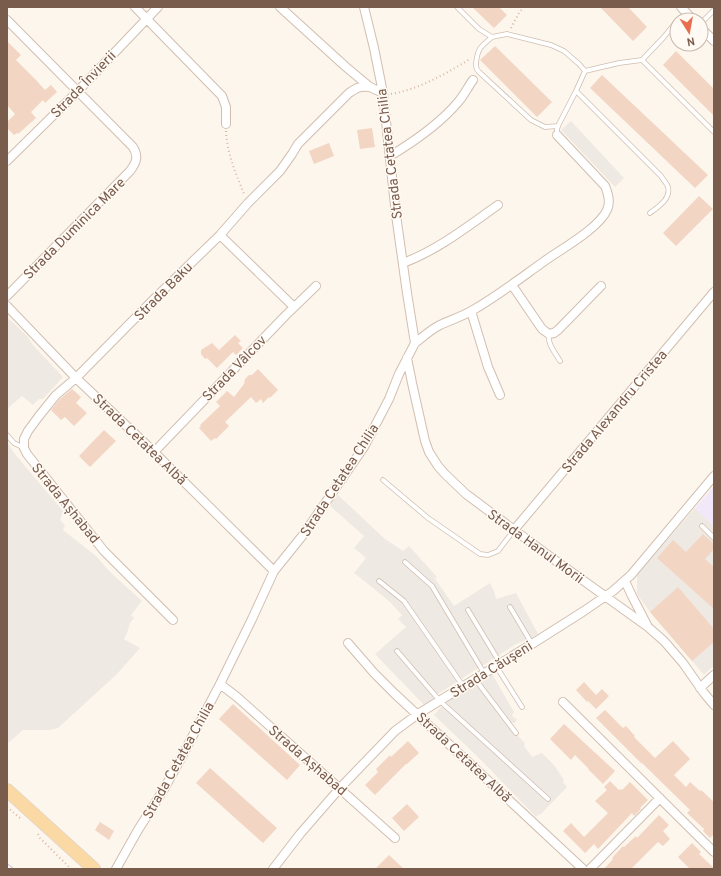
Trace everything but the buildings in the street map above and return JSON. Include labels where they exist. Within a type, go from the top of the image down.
[{"type":"main road","points":[[7,790],[94,869]]},
{"type":"street","points":[[135,7],[222,96],[226,107],[226,124]]},
{"type":"street","name":"Strada Învierii","points":[[7,161],[78,91],[158,7]]},
{"type":"street","points":[[280,7],[370,87],[383,94]]},
{"type":"street","name":"Strada Cetatea Chilia","points":[[116,869],[138,830],[168,783],[220,684],[274,571],[304,535],[364,447],[389,399],[399,374],[415,343],[396,215],[383,94],[364,7]]},
{"type":"street","points":[[8,23],[78,91]]},
{"type":"street","points":[[390,156],[409,145],[436,124],[460,101],[472,80]]},
{"type":"street","name":"Strada Baku","points":[[76,378],[152,300],[220,235],[280,170],[298,144],[349,93],[357,87],[370,87]]},
{"type":"street","name":"Strada Duminica Mare","points":[[7,296],[130,172],[136,164],[137,157],[133,147],[78,91]]},
{"type":"street","points":[[415,343],[438,326],[471,311],[512,284],[585,233],[604,215],[608,208],[608,196],[605,186],[557,135]]},
{"type":"street","points":[[403,263],[423,254],[453,236],[498,205]]},
{"type":"street","points":[[220,235],[294,307]]},
{"type":"street","points":[[512,284],[542,329],[549,334],[558,330],[601,286]]},
{"type":"street","name":"Strada Vâlcov","points":[[154,452],[316,286]]},
{"type":"street","name":"Strada Alexandru Cristea","points":[[514,530],[714,292]]},
{"type":"street","name":"Strada Cetatea Albă","points":[[7,306],[76,378],[154,452],[274,571]]},
{"type":"street","points":[[471,311],[488,367],[500,395]]},
{"type":"street","name":"Strada Hanul Morii","points":[[407,357],[425,441],[429,452],[438,466],[466,494],[648,627],[664,641],[690,671],[700,688],[714,704]]},
{"type":"street","name":"Strada Așhabad","points":[[76,378],[61,390],[39,416],[24,439],[24,448],[31,460],[104,551],[173,620]]},
{"type":"street","name":"Strada Căușeni","points":[[273,869],[300,834],[340,788],[395,731],[418,714],[532,644],[605,596],[625,581],[714,476]]},
{"type":"street","points":[[625,581],[648,627]]},
{"type":"street","name":"Strada Cetatea Albă","points":[[348,643],[374,673],[582,869]]},
{"type":"street","points":[[700,688],[714,674]]},
{"type":"street","name":"Strada Așhabad","points":[[220,684],[237,697],[395,838]]},
{"type":"street","points":[[563,702],[714,852]]},
{"type":"street","points":[[590,869],[660,798]]},
{"type":"lane","points":[[457,7],[479,29],[492,37]]},
{"type":"lane","points":[[585,71],[619,63],[642,60],[669,30]]},
{"type":"lane","points":[[558,126],[545,127],[531,120],[479,72],[476,68],[476,55],[478,50],[492,37],[507,34],[551,44],[564,51],[585,71]]},
{"type":"lane","points":[[642,60],[714,132]]},
{"type":"lane","points":[[557,135],[558,126],[585,71]]},
{"type":"lane","points":[[576,91],[661,176],[668,187],[668,195],[660,206],[650,213]]},
{"type":"lane","points":[[549,334],[548,339],[550,345],[560,361]]},
{"type":"lane","points":[[7,435],[14,443],[24,448]]},
{"type":"lane","points":[[383,480],[428,518],[480,554],[488,555],[498,551],[514,530]]},
{"type":"lane","points":[[702,526],[714,538]]},
{"type":"lane","points":[[405,562],[432,586],[484,674]]},
{"type":"lane","points":[[379,581],[404,602],[463,686]]},
{"type":"lane","points":[[510,607],[532,644]]},
{"type":"lane","points":[[468,610],[522,707]]},
{"type":"lane","points":[[397,650],[440,701],[548,799]]},
{"type":"lane","points":[[475,679],[516,733]]},
{"type":"path","points":[[507,34],[524,7]]},
{"type":"path","points":[[383,94],[405,91],[429,82],[476,55]]},
{"type":"path","points":[[226,124],[226,136],[232,164],[248,203]]},
{"type":"path","points":[[7,807],[24,823]]},
{"type":"path","points":[[36,831],[40,838],[71,869]]},
{"type":"shaded area","points":[[571,121],[624,178],[615,187],[561,130]]},
{"type":"shaded area","points":[[7,317],[27,336],[33,345],[63,377],[43,399],[39,399],[33,405],[22,396],[7,409]]},
{"type":"shaded area","points":[[7,442],[14,453],[63,511],[60,520],[65,525],[63,530],[96,556],[110,572],[142,601],[131,615],[134,618],[130,623],[124,639],[140,648],[117,674],[58,728],[49,730],[23,730],[7,744]]},
{"type":"shaded area","points":[[714,486],[714,526],[695,508]]},
{"type":"shaded area","points":[[338,495],[385,539],[403,551],[409,546],[437,577],[435,579],[454,606],[490,583],[496,599],[516,593],[538,634],[516,644],[472,672],[438,694],[425,706],[375,654],[406,627],[398,619],[402,615],[390,602],[354,573],[366,558],[354,548],[364,536],[329,505]]},
{"type":"shaded area","points":[[695,508],[714,526],[714,665],[704,675],[650,612],[637,594],[637,575]]},
{"type":"shaded area","points":[[492,674],[514,712],[512,715],[517,719],[515,723],[508,722],[525,743],[524,746],[532,757],[542,753],[554,765],[567,787],[540,815],[539,814],[536,817],[482,761],[434,715],[440,708],[458,694]]},
{"type":"railway","points":[[7,866],[11,869]]}]
